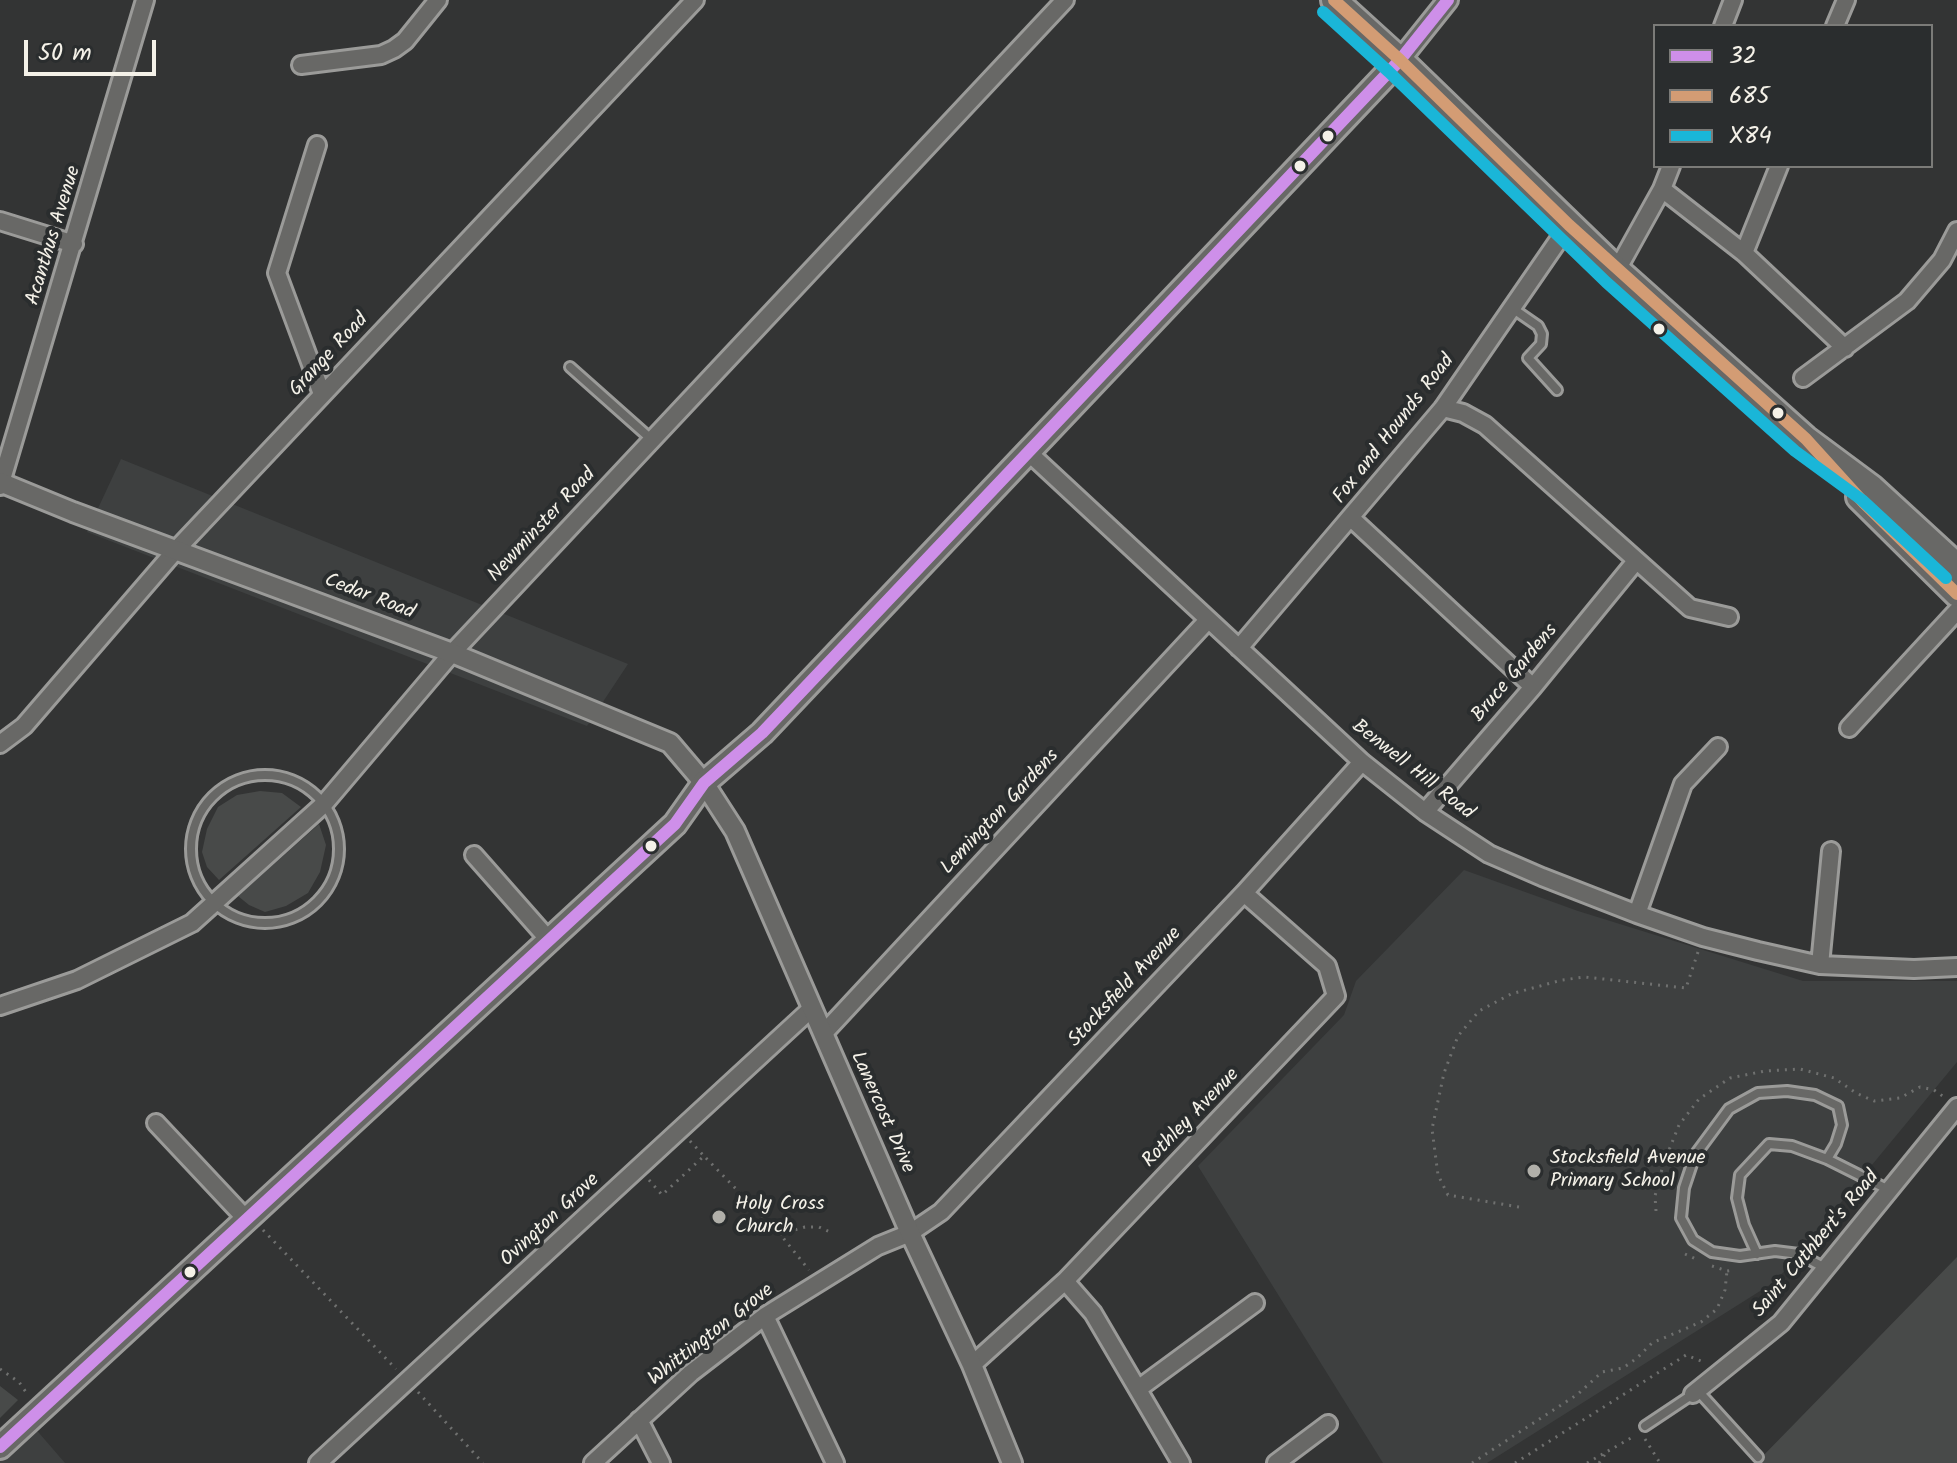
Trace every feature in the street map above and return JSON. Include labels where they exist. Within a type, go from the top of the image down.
[{"type":"main road","points":[[1334,0],[1617,270],[1806,439],[1872,488],[1957,566]]},
{"type":"main road","points":[[0,1447],[675,824],[704,783],[762,733],[1400,60]]},
{"type":"main road","points":[[1806,439],[1864,503],[1957,594]]},
{"type":"street","name":"Acanthus Avenue","points":[[0,484],[145,0]]},
{"type":"street","points":[[301,65],[381,55],[394,49],[405,41],[438,0]]},
{"type":"street","name":"Grange Road","points":[[0,744],[24,726],[175,551],[695,0]]},
{"type":"street","name":"Newminster Road","points":[[0,1006],[77,980],[192,923],[324,804],[452,653],[1065,0]]},
{"type":"street","points":[[1400,60],[1448,0]]},
{"type":"street","points":[[1724,24],[1733,0]]},
{"type":"street","points":[[1836,24],[1846,0]]},
{"type":"street","points":[[317,145],[277,273],[322,394]]},
{"type":"street","points":[[1617,270],[1662,189],[1670,168]]},
{"type":"street","points":[[1744,253],[1778,168]]},
{"type":"street","points":[[1662,189],[1744,253],[1845,348]]},
{"type":"street","points":[[0,221],[74,244]]},
{"type":"street","name":"Fox and Hounds Road","points":[[1239,648],[1443,408],[1569,225]]},
{"type":"street","points":[[1803,378],[1907,301],[1942,260],[1957,231]]},
{"type":"street","points":[[1443,408],[1463,413],[1485,425],[1690,608],[1729,617]]},
{"type":"street","name":"Benwell Hill Road","points":[[1027,451],[1362,762],[1425,812],[1489,854],[1637,914],[1703,937],[1820,965],[1914,969],[1957,967]]},
{"type":"street","name":"Cedar Road","points":[[0,484],[452,653],[670,743],[704,783]]},
{"type":"street","points":[[1351,518],[1533,687]]},
{"type":"street","name":"Bruce Gardens","points":[[1425,812],[1636,561]]},
{"type":"street","points":[[1849,728],[1957,611]]},
{"type":"street","name":"Lemington Gardens","points":[[823,1034],[1208,620]]},
{"type":"street","points":[[1637,914],[1683,784],[1718,747]]},
{"type":"street","name":"Stocksfield Avenue","points":[[910,1233],[941,1212],[1244,893],[1362,762]]},
{"type":"street","name":"Lanercost Drive","points":[[704,783],[735,831],[910,1233],[972,1365],[1012,1463]]},
{"type":"street","points":[[1820,965],[1831,851]]},
{"type":"street","points":[[474,855],[549,940]]},
{"type":"street","name":"Rothley Avenue","points":[[972,1365],[1065,1281],[1336,996],[1327,966],[1244,893]]},
{"type":"street","name":"Ovington Grove","points":[[318,1463],[811,1009]]},
{"type":"street","name":"Saint Cuthbert's Road","points":[[1695,1392],[1781,1323],[1957,1107]]},
{"type":"street","points":[[156,1123],[248,1218]]},
{"type":"street","name":"Whittington Grove","points":[[593,1463],[691,1373],[765,1316],[878,1246],[910,1233]]},
{"type":"street","points":[[1065,1281],[1093,1313],[1181,1463]]},
{"type":"street","points":[[1138,1389],[1255,1303]]},
{"type":"street","points":[[765,1316],[835,1463]]},
{"type":"street","points":[[639,1420],[661,1463]]},
{"type":"street","points":[[1276,1463],[1328,1424]]},
{"type":"lane","points":[[1511,308],[1538,326],[1542,334],[1541,344],[1528,358],[1557,390]]},
{"type":"lane","points":[[570,367],[651,439]]},
{"type":"lane","points":[[259,775],[284,777],[306,787],[324,804],[335,826],[339,850],[335,874],[323,895],[305,912],[282,921],[258,923],[234,917],[214,903],[199,884],[191,860],[191,836],[199,813],[215,794],[235,781],[259,775]]},
{"type":"lane","points":[[1825,1269],[1799,1254],[1775,1251],[1740,1256],[1712,1252],[1693,1240],[1681,1218],[1684,1188],[1695,1155],[1729,1109],[1758,1093],[1787,1091],[1815,1095],[1838,1106],[1842,1125],[1827,1159]]},
{"type":"lane","points":[[1757,1254],[1744,1225],[1737,1198],[1740,1175],[1769,1144],[1792,1146],[1827,1159],[1889,1190]]},
{"type":"lane","points":[[1642,1428],[1695,1392],[1758,1457]]},
{"type":"path","points":[[1519,1207],[1448,1195],[1438,1175],[1432,1129],[1444,1073],[1458,1036],[1479,1011],[1511,994],[1562,980],[1585,977],[1686,988],[1703,937]]},
{"type":"path","points":[[638,1168],[662,1195],[704,1156],[780,1234],[819,1283]]},
{"type":"path","points":[[248,1218],[483,1463]]},
{"type":"path","points":[[780,1234],[805,1227],[819,1227],[830,1232]]},
{"type":"path","points":[[1472,1463],[1578,1394],[1602,1372],[1623,1368],[1652,1343],[1701,1322],[1717,1309],[1725,1290],[1727,1271]]},
{"type":"path","points":[[1515,1463],[1686,1355],[1724,1370]]},
{"type":"path","points":[[0,1369],[19,1382],[40,1411]]},
{"type":"path","points":[[1642,1428],[1660,1463]]},
{"type":"path","points":[[1587,1463],[1631,1438]]},
{"type":"path","points":[[1599,1463],[1609,1450]]},
{"type":"shaded area","points":[[121,459],[628,664],[587,726],[87,532]]},
{"type":"shaded area","points":[[260,791],[282,793],[301,807],[219,880],[207,867],[202,852],[207,829],[218,807],[237,795]]},
{"type":"shaded area","points":[[319,824],[326,845],[320,872],[308,893],[286,906],[265,912],[238,896]]},
{"type":"shaded area","name":"Stocksfield Avenue Primary School","points":[[1464,870],[1578,911],[1803,981],[1957,981],[1957,1062],[1776,1281],[1487,1463],[1383,1463],[1198,1166],[1344,1015],[1356,981]]},
{"type":"shaded area","points":[[1957,1257],[1957,1463],[1755,1463],[1759,1460]]},
{"type":"shaded area","points":[[0,1386],[18,1400],[0,1418]]},
{"type":"shaded area","points":[[20,1411],[65,1463],[0,1463],[0,1429]]},
{"type":"transit line","name":"685","points":[[1334,0],[1569,225],[1806,439],[1864,503],[1957,594]]},
{"type":"transit line","name":"32","points":[[0,1447],[675,824],[704,783],[762,733],[1400,60],[1448,0]]},
{"type":"transit line","name":"X84","points":[[1323,12],[1606,282],[1795,451],[1862,500],[1946,578]]},
{"type":"place","name":"Stocksfield Avenue Primary School","points":[[1534,1171]]},
{"type":"place","name":"Holy Cross Church","points":[[719,1217]]}]
